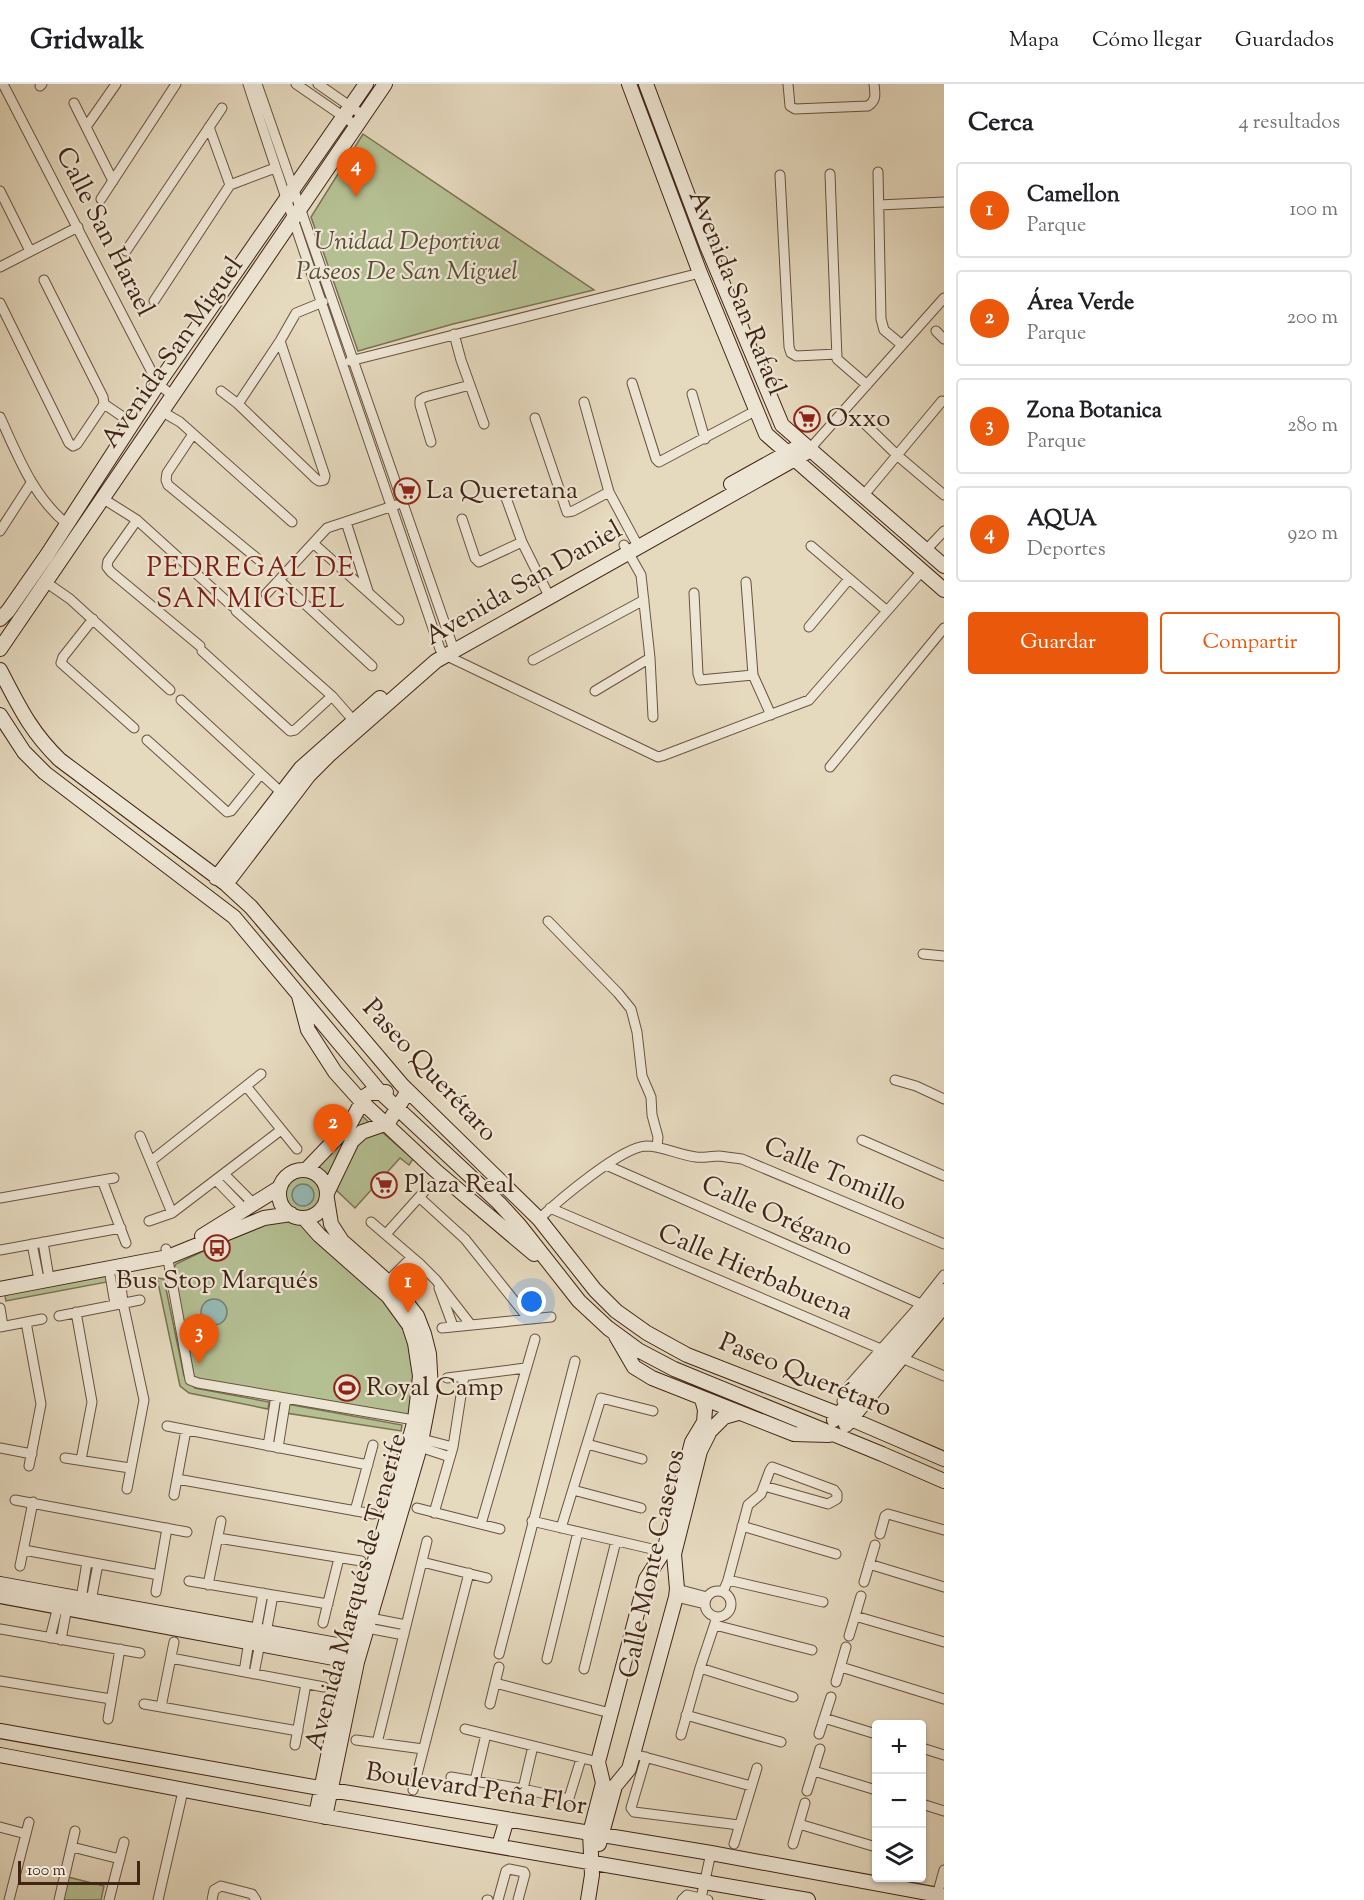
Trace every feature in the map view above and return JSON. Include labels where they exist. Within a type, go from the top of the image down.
[{"type":"main road","name":"Avenida San Miguel","points":[[0,619],[68,525],[158,384],[366,84]]},
{"type":"main road","name":"Avenida San Miguel","points":[[0,649],[385,84]]},
{"type":"main road","name":"Avenida San Rafaél","points":[[629,84],[700,273],[766,434],[944,590]]},
{"type":"main road","name":"Avenida San Rafaél","points":[[646,84],[707,246],[782,425],[810,446],[863,496],[943,563]]},
{"type":"main road","name":"Avenida San Daniel","points":[[221,881],[353,720],[448,651],[631,545],[810,446]]},
{"type":"main road","name":"Avenida San Daniel","points":[[221,881],[301,768],[325,752],[448,651]]},
{"type":"main road","name":"Paseo Querétaro","points":[[0,670],[25,719],[40,741],[60,760],[221,881],[251,907],[405,1088],[539,1219],[595,1290],[616,1311],[647,1333],[687,1355],[845,1413],[944,1460]]},
{"type":"main road","name":"Paseo Querétaro","points":[[0,715],[24,752],[45,773],[234,917],[380,1092],[499,1203],[579,1301],[614,1332],[638,1350],[674,1369],[944,1481]]},
{"type":"main road","points":[[297,991],[308,1030],[335,1072],[361,1101],[384,1125],[436,1171],[556,1272]]},
{"type":"main road","points":[[306,1170],[350,1124],[361,1101],[370,1093],[405,1088]]},
{"type":"main road","points":[[0,1289],[114,1268],[167,1253],[264,1218],[314,1215],[323,1209],[327,1195],[352,1141],[362,1132],[392,1120],[405,1088]]},
{"type":"main road","points":[[0,1282],[167,1253],[279,1188],[285,1178],[295,1171],[306,1170],[321,1177],[327,1195]]},
{"type":"main road","points":[[279,1188],[280,1202],[284,1208],[298,1216]]},
{"type":"main road","name":"Avenida Marqués de Tenerife","points":[[320,1816],[354,1655],[430,1390],[429,1354],[417,1316],[392,1285],[342,1240],[331,1224],[327,1195]]},
{"type":"main road","name":"Avenida Marqués de Tenerife","points":[[298,1216],[388,1296],[409,1325],[415,1342],[420,1376],[421,1443],[369,1623],[354,1655]]},
{"type":"main road","points":[[614,1332],[634,1367],[652,1378],[794,1434],[832,1433],[891,1354],[936,1308],[944,1291]]},
{"type":"main road","name":"Calle Monte Caseros","points":[[588,1900],[596,1834],[609,1785],[629,1769],[639,1756],[676,1593],[669,1553],[692,1442],[704,1422],[705,1410],[702,1399]]},
{"type":"main road","name":"Calle Monte Caseros","points":[[609,1785],[598,1762],[646,1579],[669,1553],[700,1451],[710,1431],[724,1417],[738,1413]]},
{"type":"main road","points":[[0,1584],[86,1600],[165,1620]]},
{"type":"main road","points":[[0,1596],[62,1607],[165,1620],[354,1655]]},
{"type":"main road","name":"Boulevard Peña Flor","points":[[0,1731],[326,1789],[872,1877]]},
{"type":"main road","name":"Boulevard Peña Flor","points":[[0,1755],[320,1816],[527,1851],[593,1867],[705,1882],[808,1900]]},
{"type":"main road","points":[[499,1846],[507,1819]]},
{"type":"main road","name":"Boulevard Peña Flor","points":[[902,1882],[939,1897]]},
{"type":"street","name":"Calle San Harael","points":[[3,84],[158,384],[172,394]]},
{"type":"street","points":[[86,127],[116,84]]},
{"type":"street","points":[[101,199],[176,84]]},
{"type":"street","points":[[248,84],[275,168],[290,196],[301,209],[402,502],[448,651]]},
{"type":"street","points":[[257,84],[290,196],[292,222],[323,302],[392,506],[448,651],[658,757],[809,700],[922,571]]},
{"type":"street","points":[[296,84],[361,121]]},
{"type":"street","points":[[318,84],[348,112]]},
{"type":"street","points":[[788,84],[790,106],[795,109],[868,106],[876,97],[874,84]]},
{"type":"street","points":[[74,103],[113,181]]},
{"type":"street","points":[[126,251],[222,108]]},
{"type":"street","points":[[208,128],[230,185]]},
{"type":"street","points":[[154,302],[230,185],[275,168]]},
{"type":"street","points":[[878,172],[881,320],[884,330],[903,345]]},
{"type":"street","points":[[830,174],[837,359],[867,385]]},
{"type":"street","points":[[780,175],[789,347],[791,353],[796,356],[837,354]]},
{"type":"street","points":[[0,191],[30,251]]},
{"type":"street","points":[[879,205],[944,202]]},
{"type":"street","points":[[0,267],[78,227]]},
{"type":"street","points":[[343,363],[700,273]]},
{"type":"street","points":[[0,303],[69,443],[73,446],[77,444],[104,404],[103,397],[44,280]]},
{"type":"street","points":[[810,446],[944,298]]},
{"type":"street","points":[[238,404],[296,313],[323,302]]},
{"type":"street","points":[[719,318],[736,313]]},
{"type":"street","points":[[936,331],[944,339]]},
{"type":"street","points":[[454,334],[484,424]]},
{"type":"street","points":[[221,391],[238,404],[319,481],[324,480],[325,476],[280,341]]},
{"type":"street","points":[[632,383],[656,459],[659,462],[757,411]]},
{"type":"street","points":[[431,442],[420,400],[470,385]]},
{"type":"street","points":[[692,394],[705,439]]},
{"type":"street","points":[[863,496],[942,401]]},
{"type":"street","points":[[584,402],[609,492],[641,575],[650,658],[653,717]]},
{"type":"street","points":[[104,404],[132,423]]},
{"type":"street","points":[[161,411],[180,422],[292,522]]},
{"type":"street","points":[[0,417],[31,483],[54,515],[68,525]]},
{"type":"street","points":[[535,418],[567,512],[609,492]]},
{"type":"street","points":[[862,421],[898,456],[944,495]]},
{"type":"street","points":[[193,434],[167,473],[168,485],[259,560]]},
{"type":"street","points":[[1,526],[31,483]]},
{"type":"street","points":[[505,495],[522,542],[548,593]]},
{"type":"street","points":[[102,498],[137,520],[332,696],[353,720]]},
{"type":"street","points":[[266,594],[327,528],[402,502]]},
{"type":"street","points":[[462,519],[475,558],[479,562],[522,542]]},
{"type":"street","points":[[137,520],[108,561],[107,567],[111,572],[201,648],[290,731],[295,730],[332,696]]},
{"type":"street","points":[[346,522],[369,592]]},
{"type":"street","points":[[926,550],[944,531]]},
{"type":"street","points":[[313,543],[399,620]]},
{"type":"street","points":[[811,546],[887,611]]},
{"type":"street","points":[[809,627],[849,579]]},
{"type":"street","points":[[279,580],[372,666]]},
{"type":"street","points":[[746,582],[753,675],[771,715]]},
{"type":"street","points":[[47,583],[93,619],[170,690]]},
{"type":"street","points":[[694,593],[700,680],[753,675]]},
{"type":"street","points":[[533,660],[644,600]]},
{"type":"street","points":[[93,619],[63,657],[61,663],[134,728]]},
{"type":"street","points":[[830,766],[944,628]]},
{"type":"street","points":[[595,691],[650,658]]},
{"type":"street","points":[[182,700],[283,794]]},
{"type":"street","points":[[147,740],[227,812],[231,811],[260,775]]},
{"type":"street","points":[[539,1219],[606,1165],[631,1149],[645,1146],[657,1148],[658,1137],[652,1114],[651,1096],[642,1076],[637,1032],[631,1010],[618,993],[548,921]]},
{"type":"street","points":[[923,954],[944,956]]},
{"type":"street","points":[[151,1161],[261,1074]]},
{"type":"street","points":[[895,1080],[916,1086],[944,1099]]},
{"type":"street","points":[[246,1086],[297,1149]]},
{"type":"street","points":[[148,1221],[172,1213],[281,1130]]},
{"type":"street","points":[[140,1136],[172,1213]]},
{"type":"street","points":[[862,1140],[944,1176]]},
{"type":"street","name":"Calle Tomillo","points":[[657,1148],[698,1158],[719,1156],[742,1159],[944,1244]]},
{"type":"street","name":"Calle Orégano","points":[[606,1165],[936,1308]]},
{"type":"street","points":[[220,1177],[249,1207]]},
{"type":"street","points":[[0,1198],[114,1178]]},
{"type":"street","points":[[102,1180],[126,1243]]},
{"type":"street","points":[[386,1234],[430,1185]]},
{"type":"street","points":[[419,1197],[465,1239],[528,1318]]},
{"type":"street","name":"Calle Hierbabuena","points":[[550,1208],[944,1376]]},
{"type":"street","points":[[371,1222],[436,1280],[471,1325]]},
{"type":"street","points":[[0,1250],[121,1228]]},
{"type":"street","points":[[43,1242],[43,1273]]},
{"type":"street","points":[[32,1244],[43,1273]]},
{"type":"street","points":[[167,1253],[190,1380],[420,1421]]},
{"type":"street","points":[[392,1285],[412,1257]]},
{"type":"street","points":[[392,1285],[420,1264]]},
{"type":"street","points":[[114,1268],[119,1304],[144,1400],[127,1490]]},
{"type":"street","points":[[845,1413],[843,1394],[891,1354],[936,1308],[944,1275]]},
{"type":"street","points":[[436,1280],[453,1326]]},
{"type":"street","points":[[59,1316],[140,1300]]},
{"type":"street","points":[[0,1308],[1,1327],[42,1319]]},
{"type":"street","points":[[76,1312],[92,1402],[81,1460]]},
{"type":"street","points":[[442,1328],[551,1317]]},
{"type":"street","points":[[26,1322],[41,1404],[29,1466]]},
{"type":"street","points":[[481,1524],[535,1339]]},
{"type":"street","points":[[499,1654],[575,1361]]},
{"type":"street","points":[[447,1378],[525,1368]]},
{"type":"street","points":[[434,1513],[451,1452],[464,1376]]},
{"type":"street","points":[[273,1447],[281,1397]]},
{"type":"street","points":[[561,1528],[601,1398],[653,1411]]},
{"type":"street","points":[[167,1426],[368,1466]]},
{"type":"street","points":[[174,1495],[186,1430]]},
{"type":"street","points":[[421,1443],[451,1452]]},
{"type":"street","points":[[355,1511],[374,1444]]},
{"type":"street","points":[[587,1444],[642,1459]]},
{"type":"street","points":[[0,1448],[32,1454]]},
{"type":"street","points":[[65,1458],[130,1468]]},
{"type":"street","points":[[723,1592],[748,1505],[758,1499],[772,1467],[834,1490],[837,1499],[828,1504],[764,1486]]},
{"type":"street","points":[[177,1479],[373,1514]]},
{"type":"street","points":[[573,1490],[641,1508]]},
{"type":"street","points":[[15,1500],[187,1532]]},
{"type":"street","points":[[21,1566],[33,1502]]},
{"type":"street","points":[[417,1508],[500,1530]]},
{"type":"street","points":[[880,1534],[885,1516],[888,1514],[944,1530]]},
{"type":"street","points":[[208,1585],[221,1521]]},
{"type":"street","points":[[532,1521],[669,1553]]},
{"type":"street","points":[[742,1526],[836,1554]]},
{"type":"street","points":[[156,1592],[167,1528]]},
{"type":"street","points":[[547,1659],[578,1532]]},
{"type":"street","points":[[218,1538],[361,1562]]},
{"type":"street","points":[[377,1743],[427,1541]]},
{"type":"street","points":[[584,1669],[616,1541]]},
{"type":"street","points":[[864,1582],[875,1545]]},
{"type":"street","points":[[24,1550],[159,1575]]},
{"type":"street","points":[[323,1623],[339,1558]]},
{"type":"street","points":[[86,1600],[87,1562]]},
{"type":"street","points":[[422,1562],[487,1578]]},
{"type":"street","points":[[86,1600],[98,1564]]},
{"type":"street","points":[[869,1564],[944,1587]]},
{"type":"street","points":[[413,1790],[469,1573]]},
{"type":"street","points":[[728,1580],[823,1602]]},
{"type":"street","points":[[189,1581],[328,1604]]},
{"type":"street","points":[[681,1735],[716,1621],[730,1610],[729,1596],[723,1592],[717,1591],[706,1600]]},
{"type":"street","points":[[254,1674],[262,1593]]},
{"type":"street","points":[[676,1593],[706,1600]]},
{"type":"street","points":[[244,1672],[273,1595]]},
{"type":"street","points":[[849,1636],[861,1596]]},
{"type":"street","points":[[706,1600],[706,1610],[716,1621],[812,1650]]},
{"type":"street","points":[[50,1638],[62,1607]]},
{"type":"street","points":[[61,1640],[62,1607]]},
{"type":"street","points":[[855,1616],[944,1642]]},
{"type":"street","points":[[369,1623],[406,1625]]},
{"type":"street","points":[[369,1623],[404,1635]]},
{"type":"street","points":[[0,1629],[140,1653]]},
{"type":"street","points":[[162,1707],[174,1642]]},
{"type":"street","points":[[836,1682],[846,1647]]},
{"type":"street","points":[[108,1719],[120,1649]]},
{"type":"street","points":[[171,1658],[324,1687]]},
{"type":"street","points":[[490,1704],[500,1667]]},
{"type":"street","points":[[841,1667],[944,1699]]},
{"type":"street","points":[[700,1668],[793,1697]]},
{"type":"street","points":[[0,1681],[111,1699]]},
{"type":"street","points":[[495,1683],[610,1713]]},
{"type":"street","points":[[295,1745],[306,1684]]},
{"type":"street","points":[[819,1734],[831,1697]]},
{"type":"street","points":[[144,1704],[298,1731]]},
{"type":"street","points":[[686,1715],[781,1742]]},
{"type":"street","points":[[824,1718],[872,1733]]},
{"type":"street","points":[[465,1729],[598,1762]]},
{"type":"street","points":[[475,1781],[486,1734]]},
{"type":"street","points":[[356,1740],[423,1749]]},
{"type":"street","points":[[523,1789],[533,1746]]},
{"type":"street","points":[[807,1791],[820,1749]]},
{"type":"street","points":[[926,1750],[944,1755]]},
{"type":"street","points":[[739,1826],[634,1812],[631,1808],[639,1756],[751,1786]]},
{"type":"street","points":[[451,1777],[569,1798],[581,1759]]},
{"type":"street","points":[[734,1844],[757,1768]]},
{"type":"street","points":[[814,1771],[872,1789]]},
{"type":"street","points":[[158,1900],[183,1791]]},
{"type":"street","points":[[793,1844],[805,1803]]},
{"type":"street","points":[[926,1806],[944,1811]]},
{"type":"street","points":[[0,1898],[9,1900],[29,1822]]},
{"type":"street","points":[[799,1824],[872,1846]]},
{"type":"street","points":[[0,1827],[26,1834]]},
{"type":"street","points":[[59,1900],[75,1831]]},
{"type":"street","points":[[109,1900],[124,1842]]},
{"type":"street","points":[[72,1846],[120,1858]]},
{"type":"street","points":[[518,1900],[527,1851]]},
{"type":"street","points":[[682,1900],[687,1895],[705,1899],[705,1882],[711,1853]]},
{"type":"street","points":[[498,1900],[507,1869],[523,1872]]},
{"type":"street","points":[[939,1897],[944,1870]]},
{"type":"street","points":[[212,1900],[216,1887],[221,1887],[252,1894],[256,1900]]},
{"type":"green space","name":"Unidad Deportiva Paseos De San Miguel","points":[[363,134],[594,290],[453,324],[358,351],[311,217]]},
{"type":"green space","points":[[360,1114],[372,1125],[328,1183],[321,1173],[310,1168]]},
{"type":"green space","points":[[382,1132],[413,1159],[409,1165],[400,1158],[355,1208],[332,1186],[352,1141]]},
{"type":"green space","points":[[303,1173],[318,1179],[324,1194],[318,1209],[303,1215],[288,1209],[282,1194],[288,1179]]},
{"type":"green space","points":[[297,1220],[319,1236],[408,1326],[420,1377],[414,1419],[190,1379],[174,1268],[176,1264],[265,1222]]},
{"type":"green space","points":[[107,1271],[107,1282],[6,1301],[4,1291]]},
{"type":"green space","points":[[157,1278],[164,1279],[184,1376],[195,1388],[269,1402],[268,1409],[189,1393],[180,1386]]},
{"type":"green space","points":[[287,1404],[402,1425],[401,1431],[286,1413]]},
{"type":"green space","points":[[68,1877],[104,1886],[101,1900],[62,1900]]},
{"type":"water","points":[[303,1184],[311,1187],[314,1195],[311,1203],[303,1206],[295,1203],[292,1195],[295,1187]]},
{"type":"water","points":[[214,1299],[223,1303],[227,1312],[223,1321],[214,1325],[205,1321],[201,1312],[205,1303]]},
{"type":"place","name":"AQUA","points":[[356,197]]},
{"type":"place","name":"Oxxo","points":[[807,419]]},
{"type":"place","name":"La Queretana","points":[[407,491]]},
{"type":"place","name":"Área Verde","points":[[333,1154]]},
{"type":"place","name":"Plaza Real","points":[[384,1185]]},
{"type":"place","name":"Bus Stop Marqués","points":[[217,1248]]},
{"type":"place","name":"Camellon","points":[[408,1313]]},
{"type":"place","name":"Zona Botanica","points":[[199,1364]]},
{"type":"place","name":"Royal Camp","points":[[347,1388]]},
{"type":"district","name":"PEDREGAL DE SAN MIGUEL","points":[[251,584]]}]
